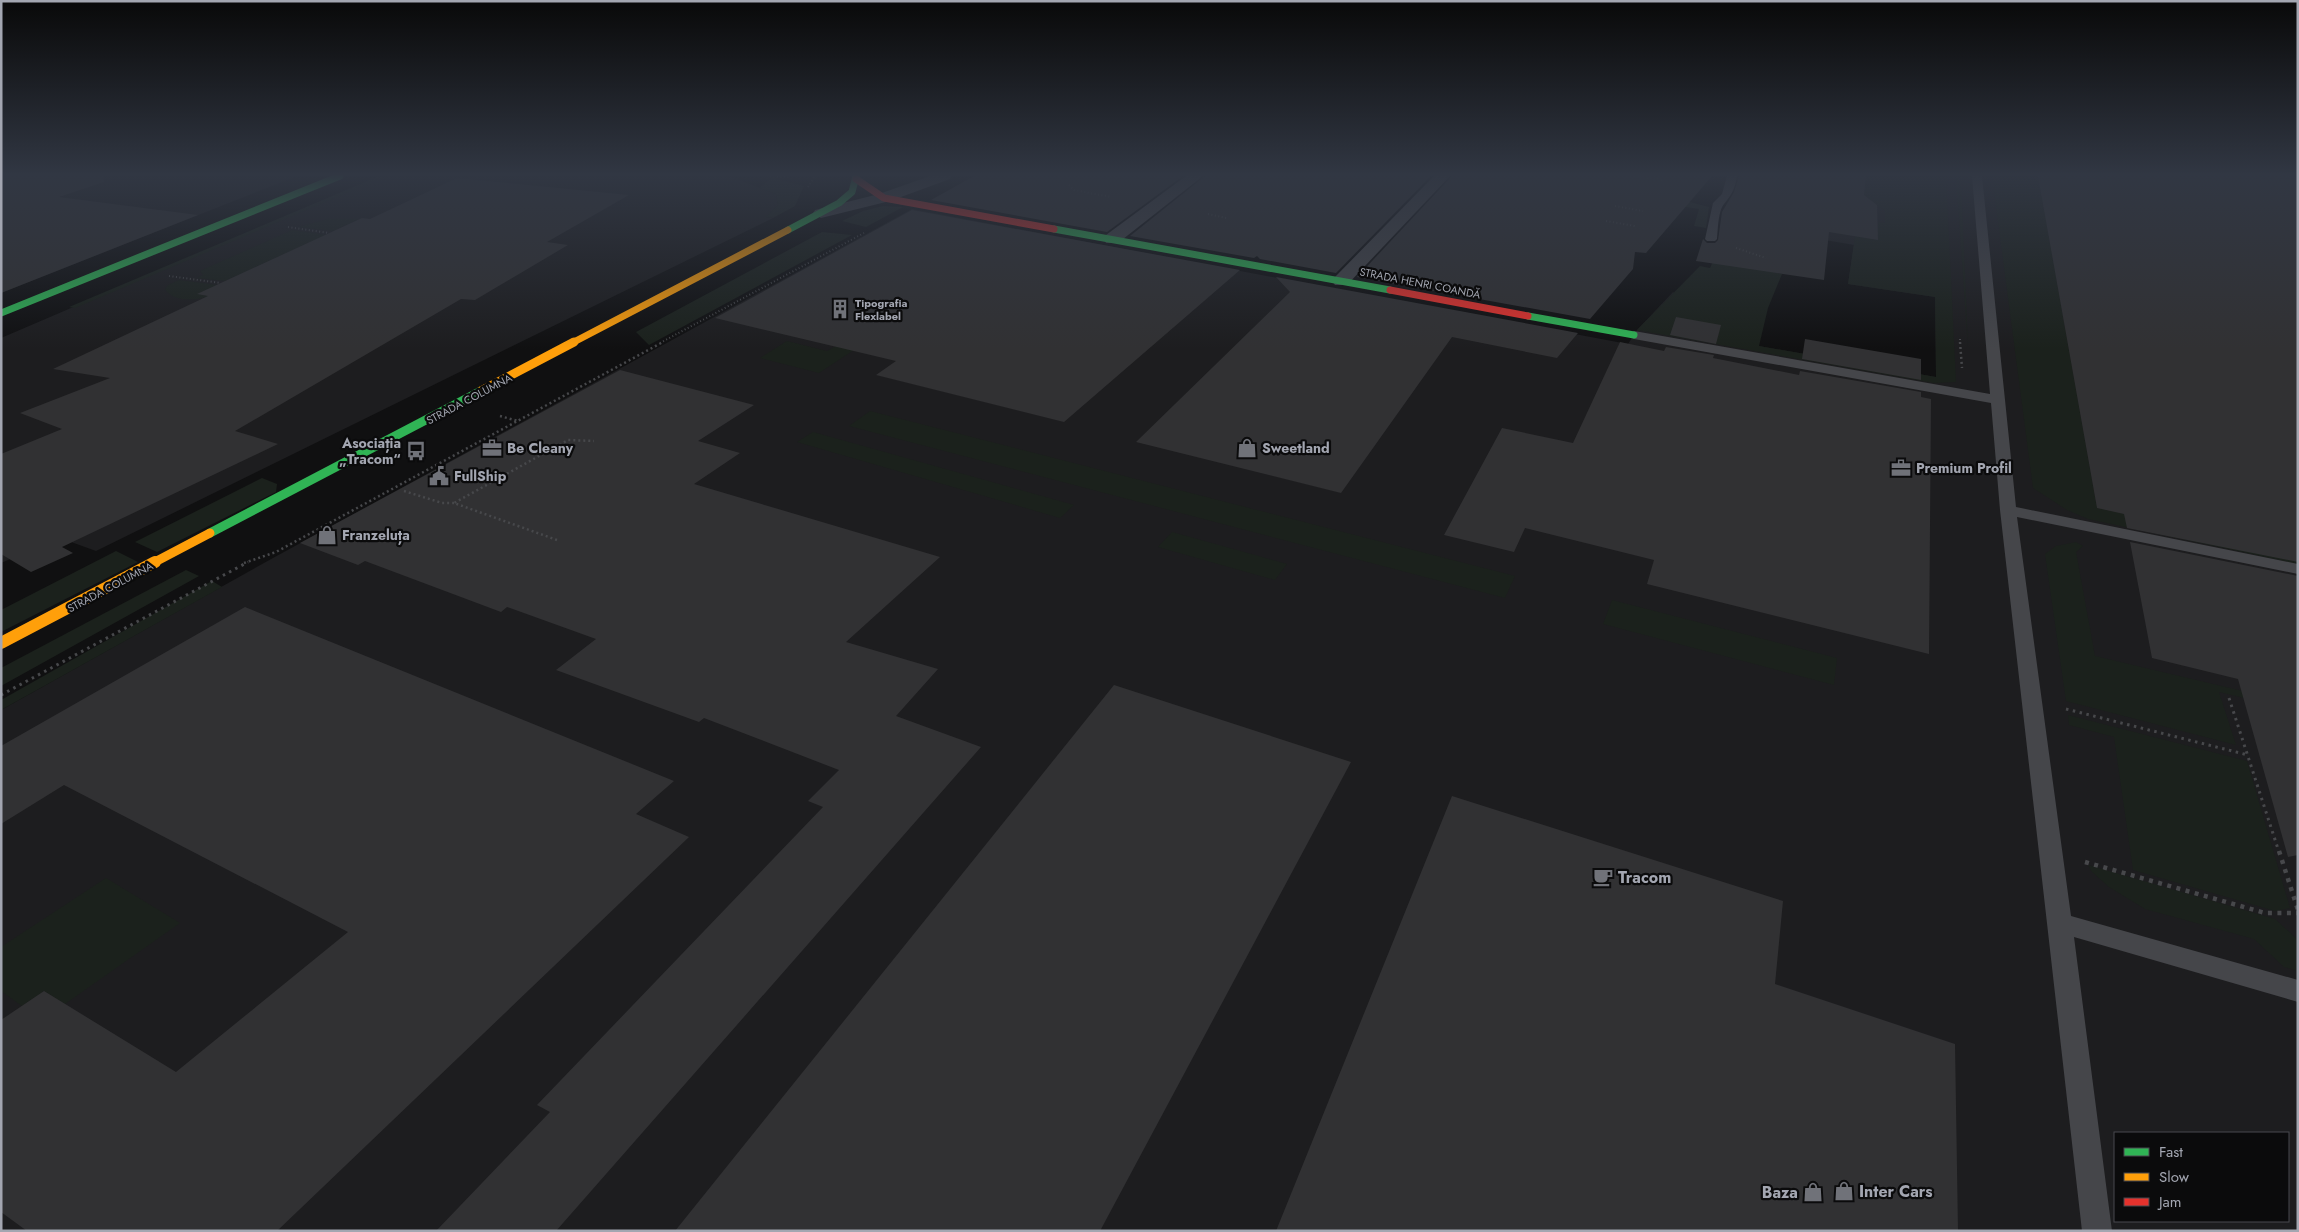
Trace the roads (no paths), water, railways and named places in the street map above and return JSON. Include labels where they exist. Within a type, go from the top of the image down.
[{"type":"street","points":[[1,313],[198,233]]},
{"type":"street","name":"STRADA COLUMNA","points":[[1,643],[782,233]]},
{"type":"street","name":"STRADA HENRI COANDĂ","points":[[1081,233],[1634,335]]},
{"type":"street","points":[[1112,239],[1119,233]]},
{"type":"street","points":[[1341,281],[1387,233]]},
{"type":"lane","points":[[1711,239],[1712,233]]},
{"type":"lane","points":[[1983,233],[2008,510],[2097,1231]]},
{"type":"lane","points":[[1634,335],[1999,400]]},
{"type":"lane","points":[[2008,510],[2298,569]]},
{"type":"lane","points":[[2060,923],[2298,992]]},
{"type":"place","name":"Tipografia Flexlabel","points":[[840,309]]},
{"type":"place","name":"Be Cleany","points":[[492,448]]},
{"type":"place","name":"Sweetland","points":[[1247,448]]},
{"type":"place","name":"Asociația „Tracom“","points":[[416,451]]},
{"type":"place","name":"Premium Profil","points":[[1901,468]]},
{"type":"place","name":"FullShip","points":[[439,476]]},
{"type":"place","name":"Franzeluța","points":[[327,535]]},
{"type":"place","name":"Tracom","points":[[1603,877]]},
{"type":"place","name":"Inter Cars","points":[[1844,1191]]},
{"type":"place","name":"Baza","points":[[1813,1192]]}]
